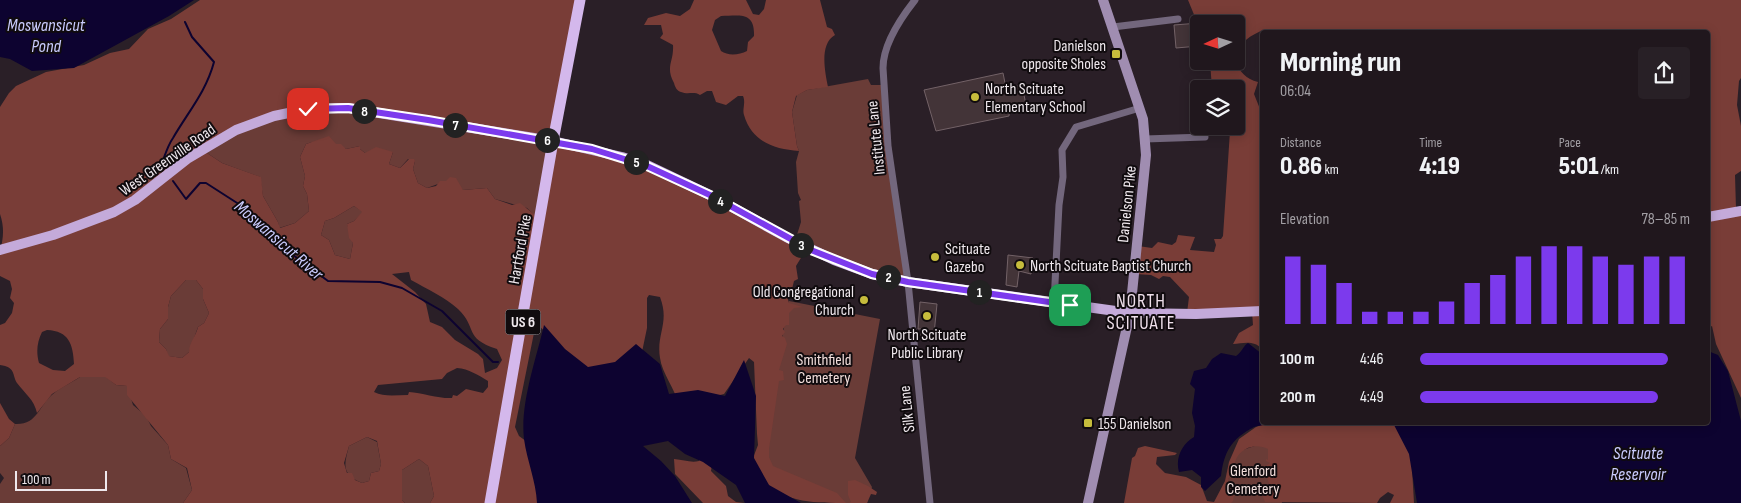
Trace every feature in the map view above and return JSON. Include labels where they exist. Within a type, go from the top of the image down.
[{"type":"highway","name":"Hartford Pike","points":[[490,503],[553,141],[580,0]]},
{"type":"main road","name":"Danielson Pike","points":[[1088,503],[1130,313],[1144,188],[1145,139],[1140,108],[1103,0]]},
{"type":"main road","name":"West Greenville Road","points":[[0,250],[73,228],[114,212],[135,200],[187,159],[236,130],[274,116],[308,109],[348,108],[553,141],[592,149],[647,166],[712,196],[786,237],[834,260],[872,274],[908,282],[1130,313],[1176,314],[1260,311]]},
{"type":"main road","points":[[1710,217],[1741,211]]},
{"type":"street","name":"Institute Lane","points":[[908,282],[888,146],[883,60],[897,26],[915,0]]},
{"type":"street","points":[[1113,27],[1178,19]]},
{"type":"street","points":[[1054,303],[1059,205],[1063,177],[1062,150],[1076,127],[1140,108]]},
{"type":"street","points":[[1145,139],[1205,137]]},
{"type":"street","name":"Silk Lane","points":[[908,282],[930,503]]},
{"type":"green space","points":[[868,79],[871,85],[886,85],[892,157],[906,268],[904,281],[795,241],[801,222],[799,201],[801,200],[798,193],[796,162],[799,151],[792,112],[797,95],[807,90]]},
{"type":"green space","points":[[340,108],[555,142],[535,216],[527,208],[495,199],[487,188],[463,190],[446,181],[427,188],[418,183],[413,169],[415,161],[408,159],[400,168],[389,164],[393,152],[365,153],[360,149],[360,146],[346,149],[332,143],[317,142],[306,144],[300,157],[305,176],[303,186],[307,194],[309,211],[295,223],[279,228],[278,222],[263,196],[260,177],[222,163],[204,151],[273,116]]},
{"type":"green space","points":[[354,206],[363,212],[354,221],[347,224],[353,243],[350,259],[335,255],[329,240],[321,235],[325,221]]},
{"type":"green space","points":[[186,280],[196,280],[203,289],[203,299],[209,313],[204,323],[198,327],[189,352],[182,358],[168,356],[166,349],[159,342],[160,329],[168,319],[168,307],[171,296]]},
{"type":"green space","name":"Smithfield Cemetery","points":[[789,301],[880,319],[855,458],[872,487],[867,503],[839,503],[769,467],[768,456],[775,376]]},
{"type":"green space","points":[[80,377],[106,377],[116,385],[127,386],[133,405],[146,416],[151,426],[168,445],[171,459],[186,468],[192,490],[183,503],[0,503],[0,484],[4,478],[0,473],[0,446],[9,438],[15,424],[29,421],[53,394]]},
{"type":"green space","points":[[367,437],[377,442],[381,464],[379,471],[371,473],[369,481],[362,483],[350,476],[345,464],[349,446]]},
{"type":"green space","name":"Glenford Cemetery","points":[[1272,440],[1282,503],[1220,503],[1237,452]]},
{"type":"green space","points":[[419,459],[428,466],[434,496],[430,503],[405,503],[402,500],[402,470]]},
{"type":"shaded area","points":[[200,0],[583,0],[556,140],[620,156],[807,248],[796,266],[798,279],[794,281],[792,289],[787,296],[789,303],[803,307],[794,308],[789,313],[789,325],[786,325],[783,329],[785,332],[782,336],[787,344],[779,370],[783,371],[784,380],[779,381],[769,457],[773,466],[837,493],[846,503],[813,502],[792,498],[773,489],[766,482],[753,458],[758,445],[754,362],[749,358],[724,394],[679,405],[660,358],[663,306],[660,297],[649,295],[647,298],[647,328],[642,352],[600,384],[536,323],[515,427],[519,436],[530,444],[544,503],[430,503],[434,496],[428,466],[419,459],[402,470],[402,500],[405,503],[183,503],[192,490],[187,468],[171,459],[168,445],[127,395],[127,386],[116,385],[105,377],[80,377],[52,394],[37,413],[31,400],[17,383],[11,369],[0,365],[0,325],[5,323],[12,313],[14,303],[10,298],[12,289],[10,281],[0,276],[3,224],[0,214],[0,107],[16,86],[46,72],[84,65],[110,53],[129,49],[148,29],[171,19]],"holes":[[[348,108],[555,143],[535,215],[520,203],[512,205],[495,199],[487,188],[463,190],[456,178],[450,177],[446,181],[440,181],[436,186],[427,188],[418,183],[413,169],[414,159],[409,159],[400,168],[389,164],[393,152],[376,147],[365,153],[360,149],[360,146],[346,149],[341,144],[336,144],[329,136],[306,144],[300,157],[305,176],[303,186],[307,194],[309,211],[295,223],[280,228],[263,196],[261,177],[222,163],[204,151],[273,116]],[[354,206],[362,212],[354,221],[347,224],[349,238],[353,243],[350,259],[335,255],[329,240],[321,235],[325,221]],[[409,272],[411,280],[442,297],[458,309],[468,322],[475,337],[486,345],[497,349],[502,360],[497,368],[485,373],[483,359],[478,354],[455,340],[442,327],[430,322],[426,304],[415,292],[392,274]],[[186,280],[196,280],[203,289],[203,299],[209,313],[204,323],[198,327],[189,352],[182,358],[169,356],[166,349],[159,342],[160,329],[168,319],[168,307],[171,296]],[[47,330],[60,333],[65,336],[71,345],[74,364],[65,371],[53,370],[39,363],[38,343],[42,332]],[[457,368],[473,373],[488,381],[488,387],[483,393],[466,389],[457,396],[453,395],[452,398],[409,392],[408,395],[382,395],[374,392],[378,385],[442,379],[447,373]],[[367,437],[377,441],[381,464],[379,471],[371,473],[369,481],[362,483],[355,480],[352,473],[347,473],[344,463],[349,446]]]},
{"type":"shaded area","points":[[694,0],[746,0],[753,14],[759,15],[764,9],[766,0],[820,0],[827,27],[832,29],[835,35],[830,39],[825,51],[824,59],[828,87],[807,90],[796,96],[792,112],[799,151],[773,146],[758,138],[752,132],[744,115],[743,96],[738,96],[726,105],[716,102],[712,91],[707,91],[700,95],[684,93],[676,89],[670,72],[673,45],[660,38],[663,34],[661,25],[644,25],[648,18],[666,13],[680,16],[690,9]],"holes":[[[721,16],[740,16],[752,22],[754,36],[748,42],[747,51],[734,54],[727,54],[721,51],[712,30],[715,20]]]},
{"type":"shaded area","points":[[1188,0],[1741,0],[1741,78],[1739,81],[1737,105],[1741,126],[1741,171],[1735,175],[1736,209],[1741,211],[1741,398],[1716,344],[1712,326],[1710,327],[1710,30],[1260,30],[1246,40],[1245,15],[1194,15]]},
{"type":"shaded area","points":[[1211,70],[1240,70],[1244,75],[1258,82],[1254,94],[1260,109],[1260,347],[1252,343],[1233,344],[1239,333],[1253,325],[1252,312],[1187,313],[1189,297],[1170,277],[1163,276],[1159,279],[1151,275],[1135,274],[1138,246],[1152,248],[1158,242],[1172,245],[1176,242],[1178,235],[1195,237],[1190,250],[1214,252],[1216,245],[1214,239],[1221,239],[1223,236],[1230,135],[1245,135],[1245,80],[1211,80]]},
{"type":"shaded area","points":[[1193,135],[1206,135],[1204,137],[1193,137]]},
{"type":"shaded area","points":[[0,403],[9,419],[15,424],[9,438],[0,446]]},
{"type":"shaded area","points":[[1262,425],[1402,425],[1411,451],[1414,503],[1390,503],[1394,495],[1388,492],[1377,503],[1265,502],[1261,492],[1270,486],[1266,475],[1263,474],[1263,468],[1270,463],[1266,461],[1266,459],[1268,460],[1268,449],[1255,446],[1244,450],[1236,459],[1235,471],[1228,480],[1229,494],[1234,496],[1231,503],[1124,503],[1132,458],[1135,456],[1138,448],[1145,446],[1177,453],[1175,455],[1157,457],[1156,464],[1165,473],[1186,477],[1201,485],[1207,501],[1214,502],[1225,481],[1229,462],[1239,439]]},
{"type":"shaded area","points":[[702,457],[712,464],[711,471],[726,486],[728,496],[736,502],[744,503],[703,503],[675,474],[674,459],[696,462]]},
{"type":"shaded area","points":[[855,480],[877,492],[876,495],[871,494],[867,503],[849,503],[851,502],[848,495],[848,481]]},
{"type":"water","name":"Moswansicut Pond","points":[[0,0],[194,0],[169,16],[74,68],[32,71],[10,59],[0,57]]},
{"type":"water","points":[[544,325],[565,349],[588,367],[615,362],[636,344],[660,364],[669,394],[698,390],[725,396],[744,360],[756,396],[754,458],[769,485],[801,503],[745,503],[736,485],[703,462],[685,454],[668,441],[643,446],[675,476],[692,503],[537,503],[525,447],[523,425],[526,396]]},
{"type":"water","points":[[1248,343],[1260,352],[1260,425],[1265,425],[1254,427],[1234,441],[1224,460],[1221,476],[1205,491],[1201,487],[1201,477],[1192,470],[1179,472],[1178,467],[1180,452],[1186,443],[1194,437],[1195,426],[1192,413],[1195,389],[1190,384],[1194,371],[1206,368],[1212,359],[1221,353],[1236,356]]},
{"type":"water","name":"Scituate Reservoir","points":[[1710,352],[1718,355],[1728,371],[1741,421],[1741,503],[1417,503],[1409,454],[1394,425],[1710,425]]},
{"type":"building","points":[[1190,24],[1190,47],[1176,48],[1174,25]]},
{"type":"building","name":"North Scituate Elementary School","points":[[1003,73],[1006,88],[1022,85],[1026,105],[1010,106],[1009,116],[936,131],[924,90]]},
{"type":"building","name":"North Scituate Baptist Church","points":[[1008,255],[1033,258],[1031,274],[1019,271],[1017,287],[1006,285]]},
{"type":"building","name":"North Scituate Public Library","points":[[920,302],[937,304],[934,334],[928,334],[928,338],[921,337],[921,329],[918,329]]},
{"type":"waterway","name":"Moswansicut River","points":[[164,169],[162,163],[168,147],[206,83],[214,62],[192,37],[185,22]]},
{"type":"waterway","name":"Moswansicut River","points":[[173,181],[186,199],[200,183],[206,183],[248,210],[281,246],[328,281],[380,282],[402,288],[442,311],[493,362],[498,362]]},
{"type":"place","name":"Danielson opposite Sholes","points":[[1116,54]]},
{"type":"place","name":"North Scituate Elementary School","points":[[975,97]]},
{"type":"place","name":"Scituate Gazebo","points":[[935,257]]},
{"type":"place","name":"North Scituate Baptist Church","points":[[1020,265]]},
{"type":"place","name":"Old Congregational Church","points":[[864,300]]},
{"type":"place","name":"North Scituate Public Library","points":[[927,316]]},
{"type":"place","name":"155 Danielson","points":[[1088,423]]},
{"type":"district","name":"NORTH SCITUATE","points":[[1141,311]]},
{"type":"route","points":[[308,109],[348,108],[592,149],[647,166],[712,196],[811,250],[872,274],[908,282],[1070,305]]}]
